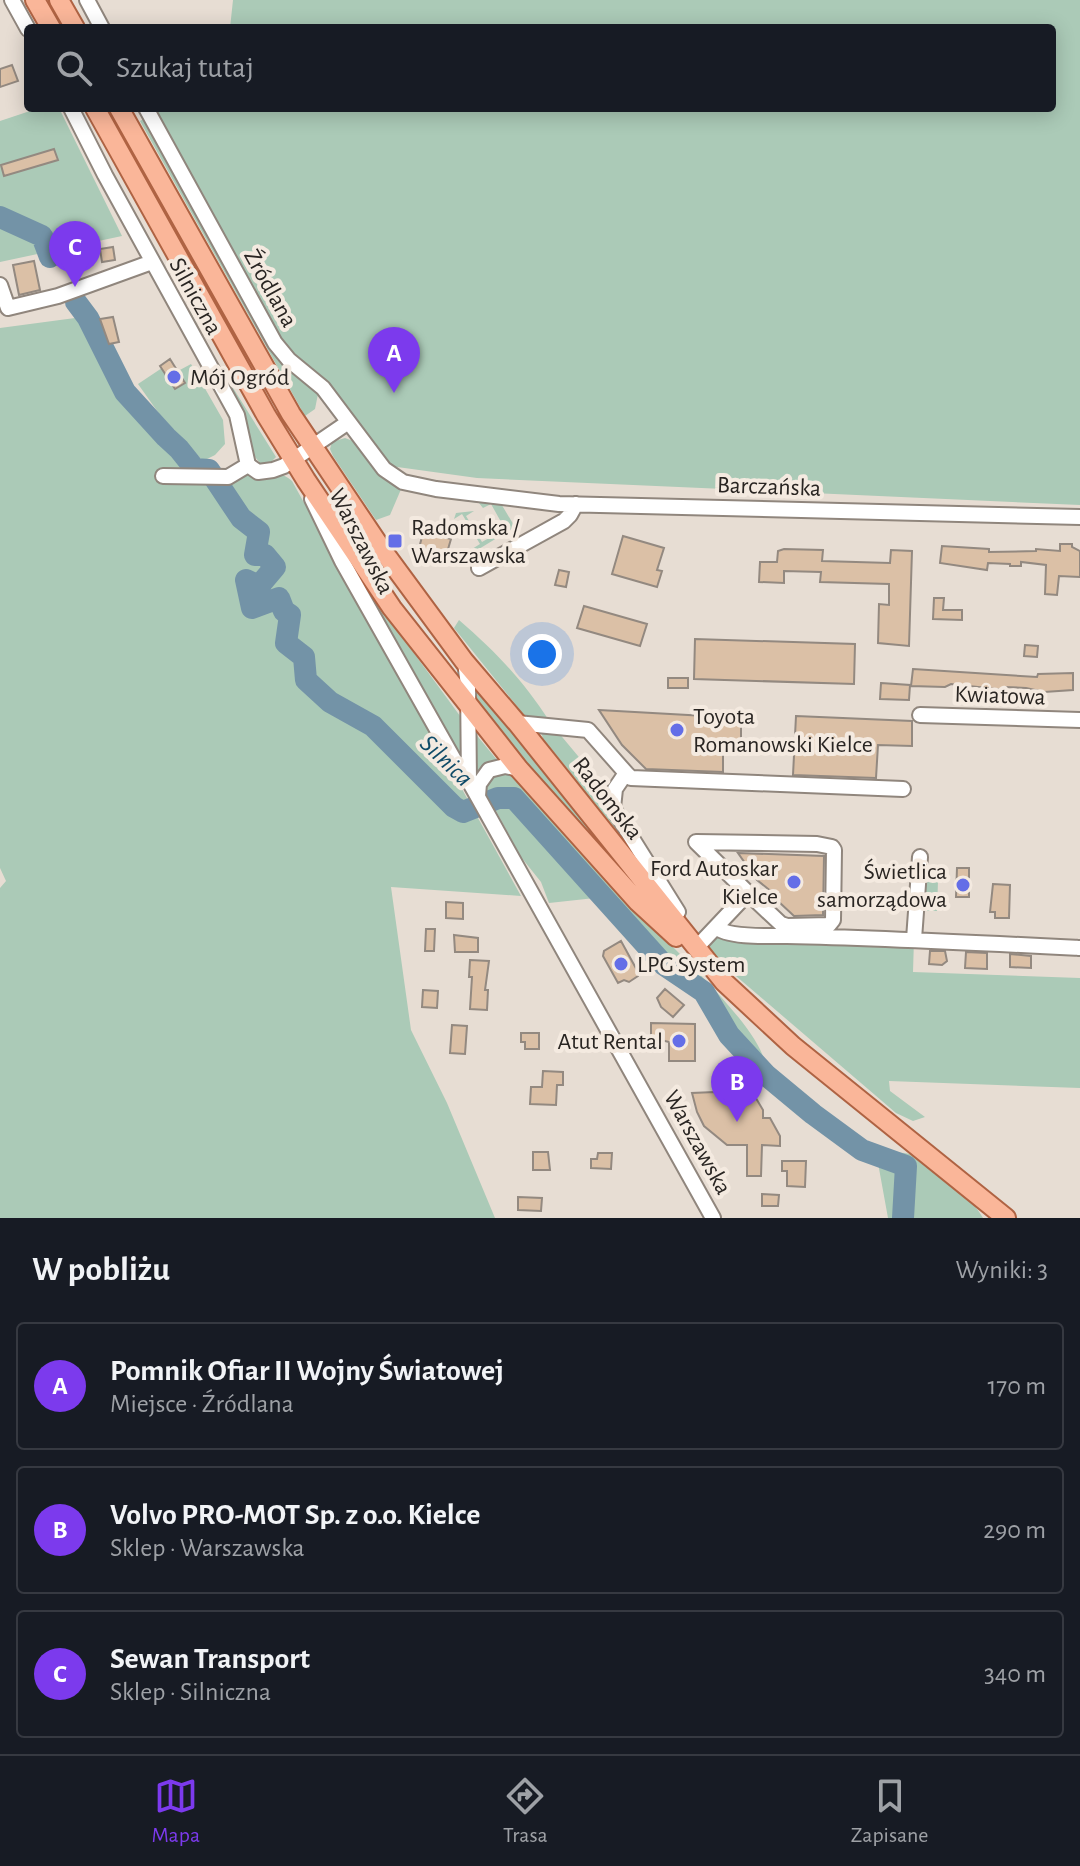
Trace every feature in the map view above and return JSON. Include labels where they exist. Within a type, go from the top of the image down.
[{"type":"main road","points":[[35,0],[49,24]]},
{"type":"main road","points":[[59,0],[73,24]]},
{"type":"main road","points":[[97,112],[253,392],[306,480]]},
{"type":"main road","name":"Warszawska","points":[[121,112],[261,364],[312,447],[464,661]]},
{"type":"main road","name":"Warszawska","points":[[306,480],[397,614],[519,769]]},
{"type":"main road","name":"Radomska","points":[[464,661],[711,967]]},
{"type":"main road","name":"Radomska","points":[[519,769],[638,902],[691,953],[711,967],[793,1046],[1006,1218]]},
{"type":"street","points":[[87,0],[100,24]]},
{"type":"street","points":[[0,12],[14,3],[25,24]]},
{"type":"street","name":"Silniczna","points":[[73,112],[237,415],[248,465]]},
{"type":"street","name":"Źródlana","points":[[148,112],[275,343],[296,367],[323,388],[384,469]]},
{"type":"street","points":[[0,285],[8,308],[58,296],[152,262]]},
{"type":"street","points":[[163,476],[228,477],[248,465],[258,472],[273,470],[347,423]]},
{"type":"street","name":"Barczańska","points":[[384,469],[403,482],[436,489],[559,504],[1080,517]]},
{"type":"street","name":"Warszawska","points":[[306,480],[315,508],[342,561],[457,765],[478,796],[713,1218]]},
{"type":"street","points":[[479,568],[564,521],[576,504]]},
{"type":"street","points":[[464,661],[469,781]]},
{"type":"street","name":"Kwiatowa","points":[[920,715],[1080,720]]},
{"type":"street","points":[[517,723],[588,730],[631,778],[903,789]]},
{"type":"street","points":[[478,796],[479,784],[489,770],[505,766],[519,769]]},
{"type":"street","points":[[626,773],[615,789],[613,808],[695,944],[748,893]]},
{"type":"street","points":[[696,842],[832,847],[833,920],[829,925],[781,924],[748,893],[696,842]]},
{"type":"street","points":[[914,939],[920,857]]},
{"type":"street","points":[[716,927],[720,931],[754,935],[1080,948]]},
{"type":"green space","points":[[233,0],[1080,0],[1080,505],[477,478],[390,466],[328,385],[284,347],[157,112],[1056,112],[1056,24],[230,24]]},
{"type":"green space","points":[[27,112],[61,112],[122,236],[0,262],[0,121]]},
{"type":"green space","points":[[145,118],[258,322],[318,394],[315,409],[305,416],[140,121]]},
{"type":"green space","points":[[190,311],[220,367],[276,457],[270,463],[260,463],[251,452],[246,420],[187,312]]},
{"type":"green space","points":[[90,316],[112,358],[134,390],[203,466],[205,476],[263,470],[284,475],[292,481],[521,896],[391,887],[411,1030],[447,1103],[495,1218],[0,1218],[0,888],[6,881],[0,868],[0,328]]},
{"type":"green space","points":[[191,364],[223,420],[225,444],[215,455],[203,461],[160,415],[138,384],[162,368],[176,389],[185,383],[178,371]]},
{"type":"green space","points":[[345,438],[353,441],[385,479],[402,487],[390,515],[376,520],[333,456],[330,449],[332,442]]},
{"type":"green space","points":[[441,495],[500,502],[515,527],[474,552],[472,549],[480,544],[462,514],[454,519],[456,513],[474,511],[466,516],[482,542],[505,529],[491,504],[483,508],[479,503],[441,498]]},
{"type":"green space","points":[[372,596],[463,720],[463,763],[371,599]]},
{"type":"green space","points":[[459,620],[508,667],[550,722],[525,716],[454,628]]},
{"type":"green space","points":[[474,686],[633,882],[530,769],[477,705]]},
{"type":"green space","points":[[541,731],[558,732],[608,792],[649,877],[543,739]]},
{"type":"green space","points":[[474,732],[497,760],[489,761],[478,773],[475,764]]},
{"type":"green space","points":[[498,773],[511,775],[615,890],[704,978],[749,1031],[762,1054],[765,1071],[736,1046],[715,1022],[703,1002],[683,983],[659,967],[595,898],[549,903],[541,882],[521,857],[485,791],[490,778]]},
{"type":"green space","points":[[924,880],[938,881],[937,911],[923,911]]},
{"type":"green space","points":[[712,932],[914,939],[913,972],[1080,978],[1080,1088],[889,1081],[890,1091],[925,1117],[913,1121],[896,1113],[715,958],[708,945]]},
{"type":"green space","points":[[884,1153],[910,1154],[929,1163],[961,1191],[983,1218],[888,1218],[878,1163]]},
{"type":"building","points":[[12,65],[18,81],[0,87],[0,69]]},
{"type":"building","points":[[54,149],[58,160],[4,176],[1,165]]},
{"type":"building","points":[[113,247],[115,260],[102,262],[100,249]]},
{"type":"building","points":[[34,261],[40,290],[19,295],[13,265]]},
{"type":"building","points":[[113,317],[119,342],[109,344],[100,319]]},
{"type":"building","name":"Mój Ogród","points":[[170,359],[185,383],[175,389],[160,366]]},
{"type":"building","points":[[425,526],[441,530],[439,536],[451,539],[446,556],[419,548]]},
{"type":"building","points":[[623,536],[664,548],[657,570],[662,571],[657,587],[612,574]]},
{"type":"building","points":[[1060,544],[1072,544],[1080,551],[1080,577],[1059,576],[1057,595],[1045,594],[1046,565],[988,563],[987,570],[940,563],[942,546],[989,549],[989,552],[1060,551]]},
{"type":"building","points":[[823,550],[822,561],[890,563],[891,550],[912,551],[909,646],[878,643],[879,604],[889,605],[889,584],[820,582],[821,572],[784,571],[784,583],[759,582],[760,562],[777,562],[778,551]]},
{"type":"building","points":[[559,570],[569,572],[566,587],[555,585]]},
{"type":"building","points":[[934,598],[944,598],[943,610],[962,610],[962,620],[933,619]]},
{"type":"building","points":[[584,606],[647,624],[640,646],[577,628]]},
{"type":"building","points":[[695,639],[855,644],[854,684],[694,679]]},
{"type":"building","points":[[1025,645],[1038,646],[1037,657],[1024,656]]},
{"type":"building","points":[[913,669],[1037,677],[1038,674],[1073,673],[1073,690],[1044,692],[1026,688],[1005,687],[1005,690],[951,684],[945,687],[911,686]]},
{"type":"building","points":[[668,678],[688,678],[688,688],[668,688]]},
{"type":"building","points":[[881,683],[910,685],[909,700],[880,699]]},
{"type":"building","name":"Toyota Romanowski Kielce","points":[[599,710],[741,718],[741,743],[723,743],[723,772],[646,769],[622,745]]},
{"type":"building","points":[[796,716],[912,721],[912,746],[878,745],[876,778],[793,775]]},
{"type":"building","name":"Ford Autoskar Kielce","points":[[738,853],[824,856],[823,915],[794,916],[779,902],[779,893],[772,892],[757,880]]},
{"type":"building","name":"Świetlica samorządowa","points":[[957,868],[969,868],[969,897],[956,897]]},
{"type":"building","points":[[993,884],[1010,885],[1009,918],[995,918],[995,912],[990,912]]},
{"type":"building","points":[[446,902],[463,903],[463,919],[446,918]]},
{"type":"building","points":[[426,929],[435,929],[434,951],[425,951]]},
{"type":"building","points":[[454,935],[478,938],[478,952],[455,952]]},
{"type":"building","name":"LPG System","points":[[621,941],[638,976],[629,982],[624,980],[618,983],[603,956],[604,951]]},
{"type":"building","points":[[930,951],[945,951],[947,961],[942,965],[929,964]]},
{"type":"building","points":[[966,952],[987,953],[987,969],[965,968]]},
{"type":"building","points":[[1010,954],[1031,956],[1031,968],[1010,967]]},
{"type":"building","points":[[470,960],[489,961],[485,990],[488,990],[487,1010],[470,1009]]},
{"type":"building","points":[[665,989],[684,1005],[673,1017],[661,1007],[657,998]]},
{"type":"building","points":[[423,990],[438,991],[437,1008],[422,1007]]},
{"type":"building","name":"Atut Rental","points":[[651,1023],[695,1024],[695,1061],[669,1061],[669,1042],[651,1036]]},
{"type":"building","points":[[452,1025],[467,1026],[465,1054],[450,1053]]},
{"type":"building","points":[[521,1033],[539,1033],[539,1049],[525,1049]]},
{"type":"building","points":[[543,1071],[563,1072],[563,1085],[557,1085],[556,1105],[530,1104],[531,1087],[542,1087]]},
{"type":"building","points":[[692,1093],[754,1095],[763,1110],[763,1118],[770,1118],[780,1136],[780,1146],[762,1145],[761,1176],[747,1176],[747,1145],[727,1145],[704,1126]]},
{"type":"building","points":[[533,1152],[548,1152],[550,1170],[533,1170]]},
{"type":"building","points":[[598,1153],[612,1153],[611,1169],[591,1168],[591,1159],[597,1159]]},
{"type":"building","points":[[782,1161],[806,1161],[805,1187],[787,1186],[787,1171],[782,1171]]},
{"type":"building","points":[[762,1194],[779,1195],[778,1206],[762,1206]]},
{"type":"building","points":[[518,1197],[542,1198],[541,1211],[518,1210]]},
{"type":"waterway","name":"Silnica","points":[[0,217],[42,236],[50,257]]},
{"type":"waterway","name":"Silnica","points":[[76,302],[88,318],[125,392],[195,469],[209,470],[241,518],[259,532],[255,555],[265,555],[275,567],[259,586],[246,580],[252,608],[279,598],[284,611],[290,615],[286,643],[304,657],[306,680],[330,702],[373,726],[454,807],[463,812],[498,798],[514,798],[664,965],[704,992],[729,1035],[766,1075],[862,1150],[906,1166],[903,1218]]},
{"type":"place","name":"Sewan Transport","points":[[75,287]]},
{"type":"place","name":"Mój Ogród","points":[[174,377]]},
{"type":"place","name":"Pomnik Ofiar II Wojny Światowej","points":[[394,393]]},
{"type":"place","name":"Radomska / Warszawska","points":[[395,541]]},
{"type":"place","name":"Toyota Romanowski Kielce","points":[[677,730]]},
{"type":"place","name":"Ford Autoskar Kielce","points":[[794,882]]},
{"type":"place","name":"Świetlica samorządowa","points":[[963,885]]},
{"type":"place","name":"LPG System","points":[[621,964]]},
{"type":"place","name":"Atut Rental","points":[[679,1041]]},
{"type":"place","name":"Volvo PRO-MOT Sp. z o.o. Kielce","points":[[737,1122]]}]
